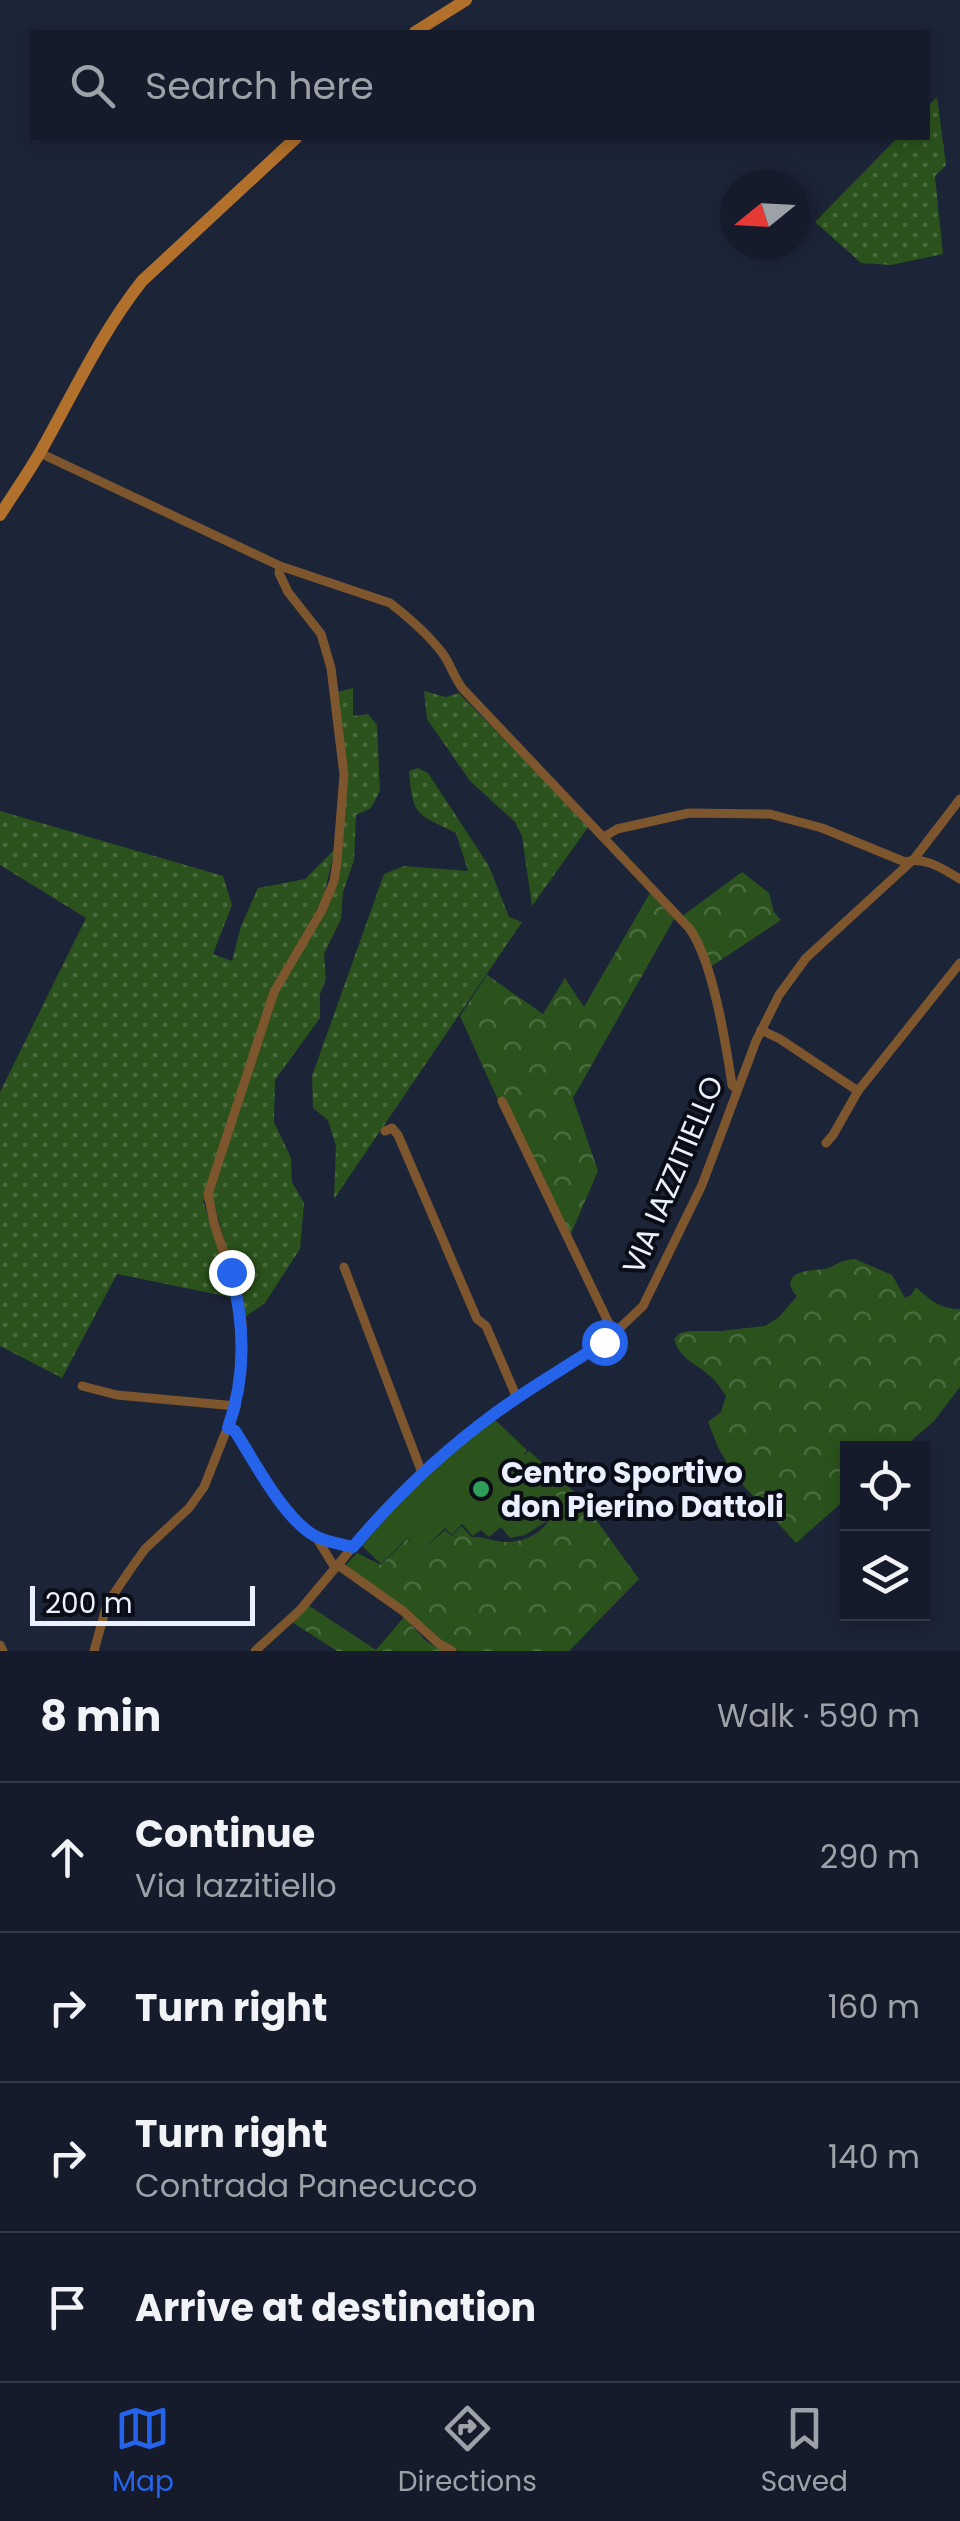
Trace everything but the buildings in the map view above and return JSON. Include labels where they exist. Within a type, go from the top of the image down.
[{"type":"main road","points":[[419,30],[466,0]]},
{"type":"main road","points":[[0,516],[40,454],[103,336],[142,281],[294,140]]},
{"type":"street","points":[[40,454],[280,566],[390,603],[400,611],[442,654],[463,689],[697,939],[707,967],[732,1085],[737,1090]]},
{"type":"street","points":[[94,1651],[107,1604],[145,1548],[189,1508],[204,1487],[236,1406],[242,1323],[208,1194],[274,992],[322,910],[334,881],[345,785],[328,653],[321,634],[288,592],[279,573],[280,566]]},
{"type":"street","name":"VIA IAZZITIELLO","points":[[255,1651],[300,1610],[422,1472],[517,1398],[614,1334],[643,1306],[702,1185],[761,1030],[779,995],[806,958],[914,859],[960,799]]},
{"type":"street","points":[[604,837],[629,826],[689,813],[770,814],[822,828],[905,862],[929,862],[960,879]]},
{"type":"street","points":[[826,1143],[858,1092],[960,963]]},
{"type":"street","points":[[761,1030],[858,1092]]},
{"type":"street","points":[[502,1101],[614,1334]]},
{"type":"street","points":[[385,1131],[392,1128],[398,1135],[477,1318],[486,1326],[517,1398]]},
{"type":"street","points":[[344,1267],[422,1472]]},
{"type":"street","points":[[82,1386],[116,1395],[236,1406]]},
{"type":"street","points":[[228,1428],[235,1431],[275,1494],[316,1537],[337,1566],[452,1651]]},
{"type":"street","points":[[316,1537],[353,1547]]},
{"type":"green space","points":[[937,97],[946,165],[935,176],[943,254],[891,265],[861,263],[815,222],[895,140],[930,140],[930,104]]},
{"type":"green space","points":[[353,688],[353,716],[368,714],[377,725],[380,791],[371,808],[356,815],[354,860],[343,892],[341,919],[324,954],[326,979],[320,994],[320,1018],[275,1080],[274,1122],[291,1158],[292,1182],[304,1203],[300,1249],[265,1303],[245,1317],[211,1191],[203,1201],[235,1298],[117,1274],[62,1378],[0,1346],[0,1092],[86,918],[0,865],[0,811],[223,876],[232,905],[213,954],[232,961],[241,926],[258,888],[305,879],[335,849],[323,899],[274,984],[276,993],[335,880],[347,781],[334,693]]},
{"type":"green space","points":[[424,691],[446,697],[459,693],[589,826],[532,906],[522,836],[515,822],[470,781],[427,719]]},
{"type":"green space","points":[[418,768],[428,773],[489,866],[509,917],[522,922],[334,1199],[336,1146],[328,1120],[313,1108],[312,1076],[384,874],[404,866],[468,871],[456,833],[425,817],[415,806],[409,771]]},
{"type":"green space","points":[[742,872],[769,893],[774,912],[781,920],[709,968],[681,917]]},
{"type":"green space","points":[[650,893],[674,919],[573,1098],[598,1171],[570,1236],[508,1122],[460,1016],[487,975],[543,1014],[565,978],[584,1007]]},
{"type":"green space","points":[[855,1259],[892,1275],[905,1298],[916,1287],[936,1303],[960,1309],[960,1387],[934,1421],[911,1441],[840,1441],[840,1504],[796,1543],[733,1474],[708,1422],[721,1412],[726,1396],[712,1377],[684,1356],[674,1339],[690,1331],[765,1326],[779,1317],[797,1296],[790,1285],[793,1277]]},
{"type":"green space","name":"Centro Sportivo don Pierino Dattoli","points":[[494,1419],[527,1450],[521,1459],[557,1496],[552,1518],[525,1535],[510,1538],[501,1527],[489,1537],[481,1530],[473,1536],[462,1524],[452,1535],[445,1528],[422,1551],[407,1538],[381,1564],[362,1546],[417,1482]]},
{"type":"green space","points":[[529,1451],[578,1495],[639,1579],[569,1651],[459,1651],[429,1634],[345,1566],[357,1553],[381,1565],[407,1539],[423,1550],[445,1530],[452,1536],[461,1526],[472,1537],[496,1541],[518,1541],[536,1534],[549,1520],[557,1500],[519,1459]]},
{"type":"green space","points":[[308,1605],[376,1650],[404,1617],[425,1640],[443,1651],[337,1651],[292,1622]]},
{"type":"place","name":"Centro Sportivo don Pierino Dattoli","points":[[481,1489]]},
{"type":"route","points":[[231,1272],[243,1334],[236,1406],[228,1428],[235,1431],[275,1494],[302,1526],[316,1537],[353,1547],[430,1465],[496,1412],[604,1342]]}]
